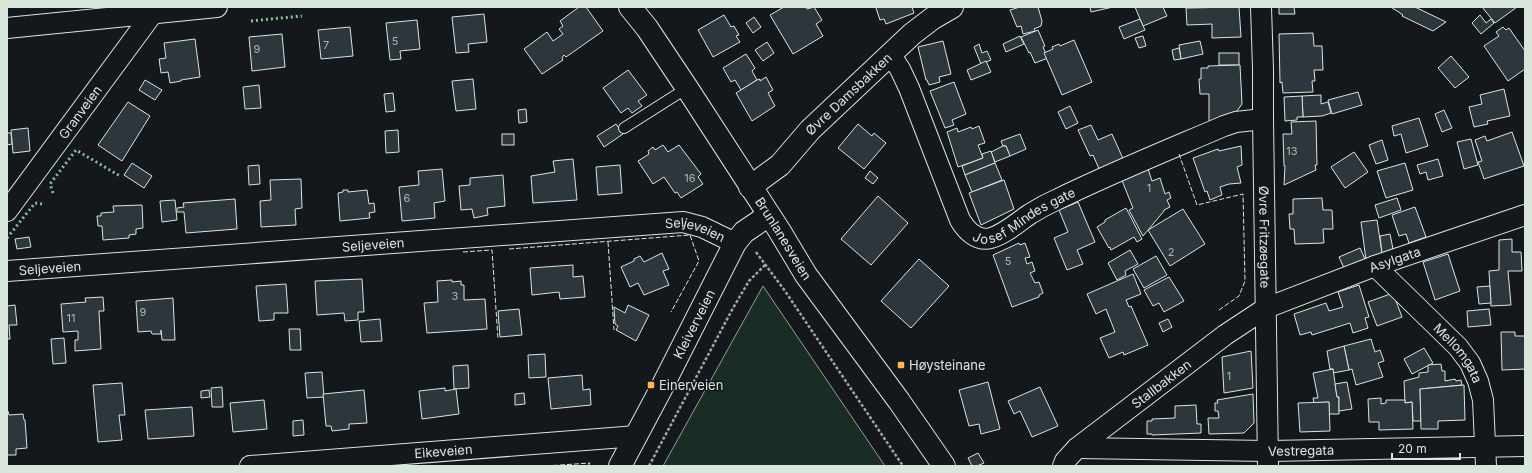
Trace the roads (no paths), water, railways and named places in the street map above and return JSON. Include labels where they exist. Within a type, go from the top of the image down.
[{"type":"main road","name":"Brunlanesveien","points":[[630,7],[687,88],[806,275],[899,401],[944,466]]},
{"type":"main road","name":"Øvre Damsbakken","points":[[750,187],[780,165],[810,130],[912,34],[933,18],[952,7]]},
{"type":"main road","name":"Kleiverveien","points":[[620,466],[637,436],[735,243],[744,232],[769,215]]},
{"type":"street","points":[[7,28],[217,7]]},
{"type":"street","name":"Øvre Fritzøegate","points":[[1261,7],[1268,458]]},
{"type":"street","name":"Granveien","points":[[7,211],[153,13]]},
{"type":"street","name":"Josef Mindes gate","points":[[890,54],[900,69],[909,88],[960,220],[965,230],[972,235],[981,238],[990,239],[1030,214],[1058,199],[1224,126],[1236,122],[1263,119]]},
{"type":"street","name":"Asylgata","points":[[1266,308],[1375,266],[1525,215]]},
{"type":"street","name":"Seljeveien","points":[[7,271],[683,222],[702,227],[735,243]]},
{"type":"street","name":"Mellomgata","points":[[1375,266],[1458,347],[1470,363],[1478,381],[1483,400],[1486,457]]},
{"type":"street","name":"Stallbakken","points":[[1063,466],[1065,461],[1077,448],[1225,335],[1266,308]]},
{"type":"street","name":"Eikeveien","points":[[250,466],[637,436]]},
{"type":"street","name":"Vestregata","points":[[1077,448],[1268,458],[1486,457],[1525,446]]},
{"type":"lane","points":[[624,128],[687,88]]},
{"type":"place","name":"Høysteinane","points":[[901,365]]},
{"type":"place","name":"Einerveien","points":[[651,385]]}]
